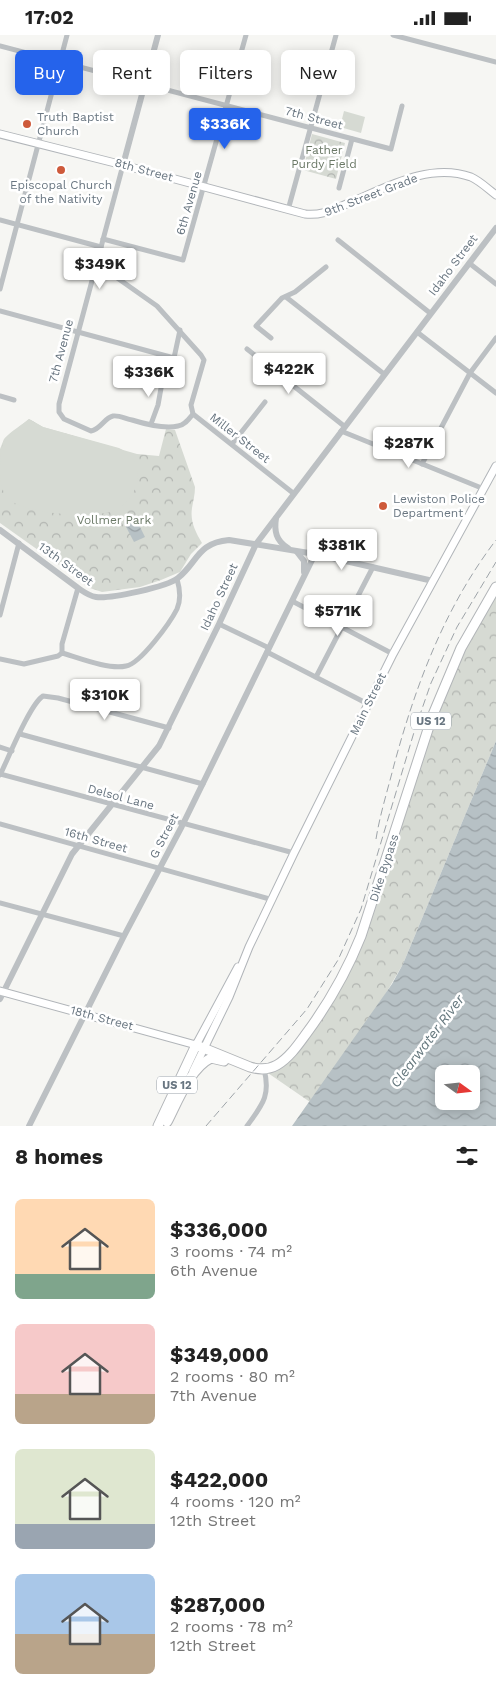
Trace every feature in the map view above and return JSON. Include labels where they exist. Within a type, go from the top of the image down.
[{"type":"highway","name":"Dike Bypass","points":[[264,1069],[277,1065],[294,1050],[329,1002],[347,968],[371,909],[432,717],[461,648],[496,587]]},
{"type":"highway","name":"US 12","points":[[200,1046],[250,1067]]},
{"type":"highway","name":"Main Street","points":[[158,1126],[200,1046]]},
{"type":"highway","name":"US 12","points":[[188,1082],[201,1065],[211,1059],[220,1059],[234,1065],[264,1069]]},
{"type":"highway","name":"Main Street","points":[[164,1126],[188,1082]]},
{"type":"main road","name":"8th Street","points":[[0,134],[204,186],[288,210]]},
{"type":"main road","name":"9th Street Grade","points":[[288,210],[320,215],[401,181],[437,172],[454,173],[473,178],[496,195]]},
{"type":"main road","name":"Main Street","points":[[188,1082],[200,1046],[224,991],[273,900],[294,853],[393,653],[496,466]]},
{"type":"main road","name":"18th Street","points":[[2,991],[200,1046]]},
{"type":"street","points":[[63,50],[67,35]]},
{"type":"street","name":"7th Avenue","points":[[154,50],[158,35]]},
{"type":"street","name":"6th Avenue","points":[[103,239],[183,260],[246,35]]},
{"type":"street","points":[[288,210],[336,35]]},
{"type":"street","points":[[393,35],[496,62]]},
{"type":"street","points":[[420,42],[422,36]]},
{"type":"street","name":"7th Street","points":[[0,46],[15,50]]},
{"type":"street","name":"7th Street","points":[[170,91],[391,149],[402,106]]},
{"type":"street","points":[[0,289],[51,95]]},
{"type":"street","name":"7th Avenue","points":[[142,95],[100,247],[58,412],[64,419],[91,431],[100,428],[111,417],[115,416],[151,424]]},
{"type":"street","points":[[339,188],[352,139]]},
{"type":"street","points":[[0,220],[100,247]]},
{"type":"street","name":"Idaho Street","points":[[0,999],[2,991],[72,854],[160,746],[256,544],[342,428],[496,228]]},
{"type":"street","points":[[338,240],[430,313]]},
{"type":"street","name":"Miller Street","points":[[96,263],[158,307],[201,355],[204,360],[192,405],[193,414],[293,493]]},
{"type":"street","points":[[469,263],[496,284]]},
{"type":"street","points":[[271,338],[256,327],[278,301],[326,267]]},
{"type":"street","points":[[286,297],[384,374]]},
{"type":"street","points":[[0,311],[174,358],[180,331]]},
{"type":"street","points":[[417,332],[496,393]]},
{"type":"street","points":[[422,463],[470,373],[496,338]]},
{"type":"street","points":[[247,349],[342,428],[484,489]]},
{"type":"street","points":[[163,377],[158,405],[151,424],[180,426],[188,421],[193,414]]},
{"type":"street","points":[[0,396],[14,400]]},
{"type":"street","points":[[232,444],[265,402]]},
{"type":"street","points":[[277,515],[275,525],[276,536],[284,546],[296,551],[304,561],[304,577]]},
{"type":"street","name":"13th Street","points":[[0,530],[78,588],[91,596],[102,598],[162,586],[177,579],[199,554],[217,542],[237,540],[314,554],[433,581]]},
{"type":"street","points":[[0,615],[19,543]]},
{"type":"street","name":"G Street","points":[[29,1126],[203,784],[314,554]]},
{"type":"street","points":[[316,677],[373,567]]},
{"type":"street","points":[[0,659],[24,664],[58,656],[62,653],[116,667],[125,667],[138,661],[177,608],[180,590],[177,579]]},
{"type":"street","points":[[62,653],[62,643],[78,588]]},
{"type":"street","points":[[292,601],[393,653]]},
{"type":"street","points":[[219,625],[368,704]]},
{"type":"street","points":[[0,775],[38,700],[43,697],[58,698],[169,728]]},
{"type":"street","points":[[20,734],[203,784]]},
{"type":"street","points":[[0,747],[12,751]]},
{"type":"street","name":"Delsol Lane","points":[[0,775],[294,853]]},
{"type":"street","name":"16th Street","points":[[0,824],[273,900]]},
{"type":"street","points":[[0,903],[124,937]]},
{"type":"street","points":[[247,1126],[263,1104],[266,1096],[267,1082],[264,1069]]},
{"type":"green space","points":[[344,111],[365,117],[361,133],[340,127]]},
{"type":"green space","name":"Father Purdy Field","points":[[312,134],[345,143],[336,179],[303,170]]},
{"type":"green space","name":"Vollmer Park","points":[[29,419],[43,427],[137,454],[159,456],[166,429],[175,430],[195,487],[192,522],[202,543],[191,554],[180,572],[140,587],[102,592],[87,587],[0,523],[0,449],[4,439]]},
{"type":"green space","points":[[29,419],[43,427],[119,448],[126,452],[135,462],[138,470],[137,485],[130,498],[118,509],[109,512],[80,515],[31,509],[10,500],[4,492],[1,482],[0,461],[2,446],[7,435]]},
{"type":"green space","points":[[496,587],[496,741],[403,964],[379,1005],[310,1102],[265,1071],[289,1056],[347,968],[454,663]]},
{"type":"water","points":[[135,517],[145,537],[134,542],[124,523]]},
{"type":"water","name":"Clearwater River","points":[[496,741],[496,1126],[292,1126],[392,984],[403,964]]},
{"type":"railway","points":[[376,839],[394,765],[422,676],[447,619],[478,566],[496,540]]},
{"type":"railway","points":[[206,1126],[307,1009],[338,960],[361,909],[415,729],[431,683],[457,627],[496,562]]},
{"type":"place","name":"Truth Baptist Church","points":[[27,124]]},
{"type":"place","name":"Episcopal Church of the Nativity","points":[[61,170]]},
{"type":"place","name":"Lewiston Police Department","points":[[383,506]]}]
